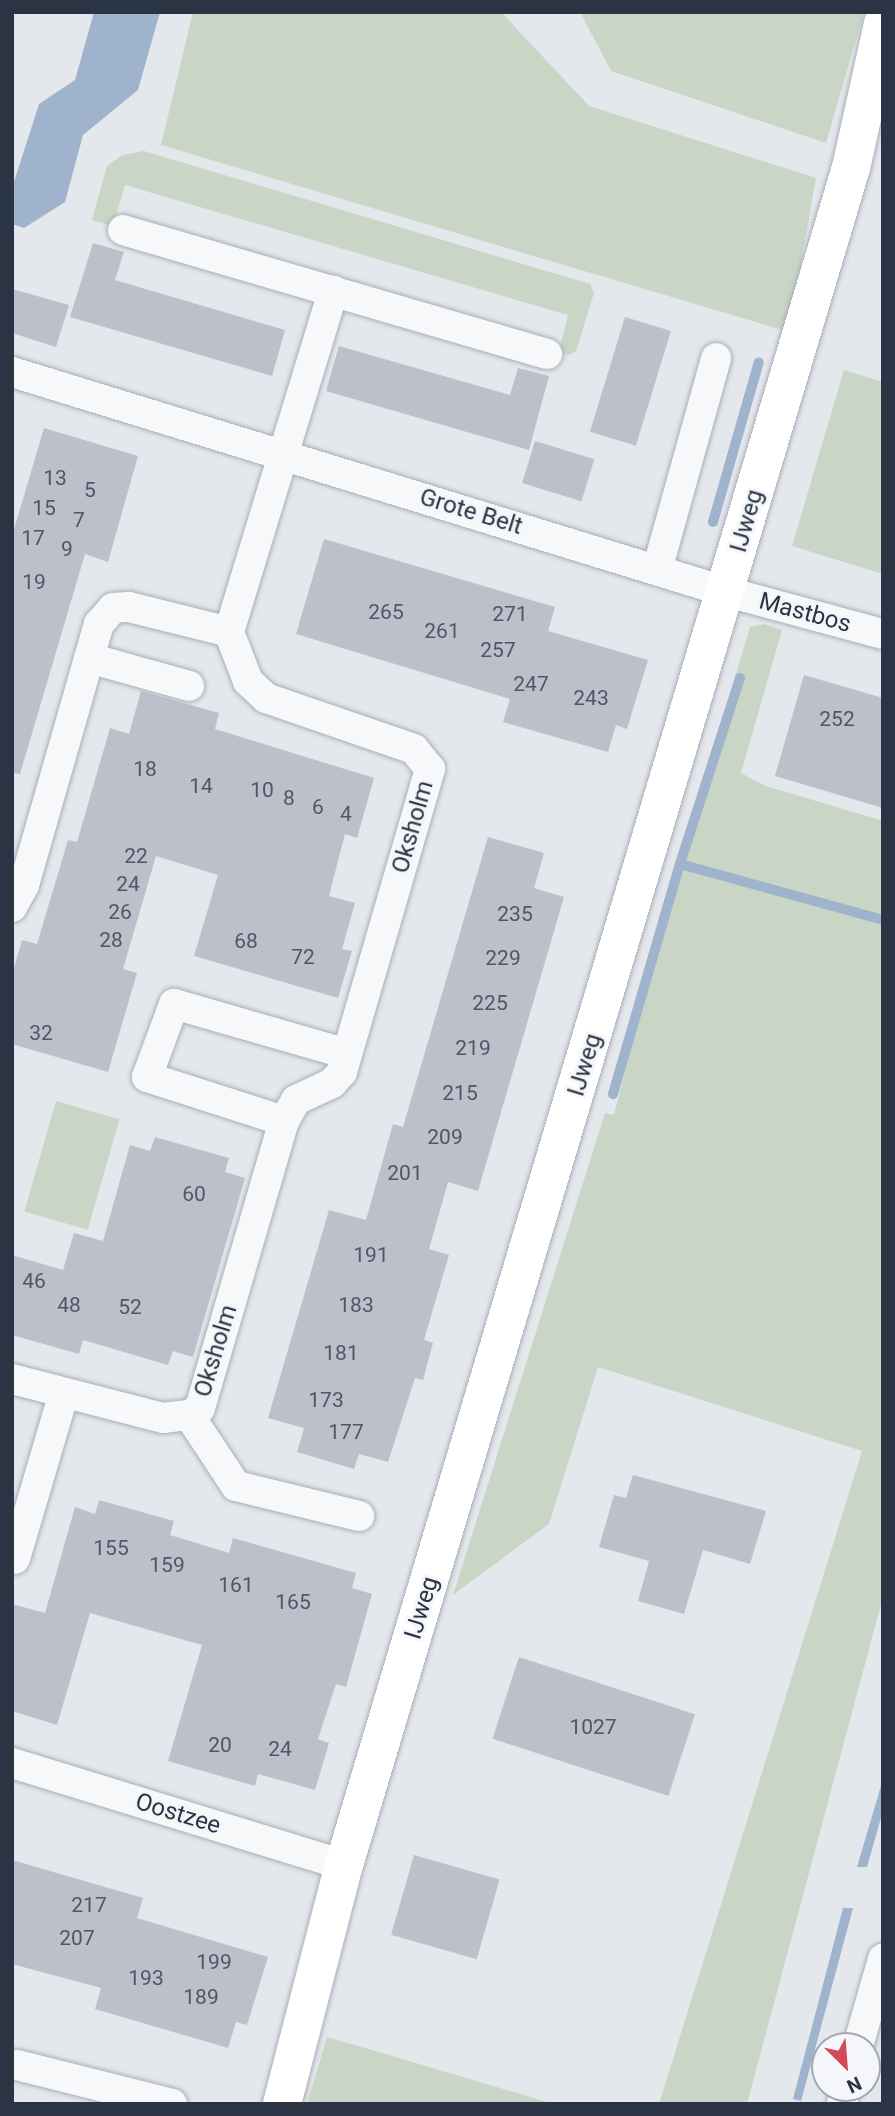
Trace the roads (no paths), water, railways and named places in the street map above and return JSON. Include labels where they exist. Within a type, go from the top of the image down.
[{"type":"street","name":"IJweg","points":[[282,2104],[344,1865],[727,592],[851,168],[883,24]]},
{"type":"street","points":[[122,230],[547,354]]},
{"type":"street","points":[[12,907],[24,885],[99,624],[113,608],[129,607],[229,632],[333,292]]},
{"type":"street","points":[[657,570],[716,358]]},
{"type":"street","name":"Grote Belt","points":[[12,372],[727,592]]},
{"type":"street","name":"Mastbos","points":[[727,592],[883,634]]},
{"type":"street","name":"Oksholm","points":[[12,1380],[163,1418],[190,1415],[200,1408],[284,1121],[296,1100],[332,1083],[347,1054],[430,769],[414,749],[265,698],[248,681],[229,632]]},
{"type":"street","points":[[89,658],[189,686]]},
{"type":"street","points":[[284,1121],[147,1077],[174,1004],[347,1054]]},
{"type":"street","points":[[15,1559],[64,1394]]},
{"type":"street","name":"Oksholm","points":[[190,1415],[236,1486],[359,1516]]},
{"type":"street","name":"Oostzee","points":[[12,1763],[344,1865]]},
{"type":"street","points":[[862,2032],[883,1959]]},
{"type":"street","points":[[14,2068],[172,2104]]},
{"type":"water","points":[[94,12],[160,12],[138,90],[83,135],[65,202],[24,228],[12,224],[12,188],[39,104],[75,80]]},
{"type":"water","points":[[883,1779],[883,1811],[867,1867],[857,1867]]},
{"type":"water","points":[[843,1908],[853,1908],[820,2032],[811,2032],[811,2064],[801,2101],[793,2099]]},
{"type":"waterway","points":[[713,522],[759,362]]},
{"type":"waterway","points":[[740,678],[680,864],[883,920]]},
{"type":"waterway","points":[[613,1094],[680,864]]}]
